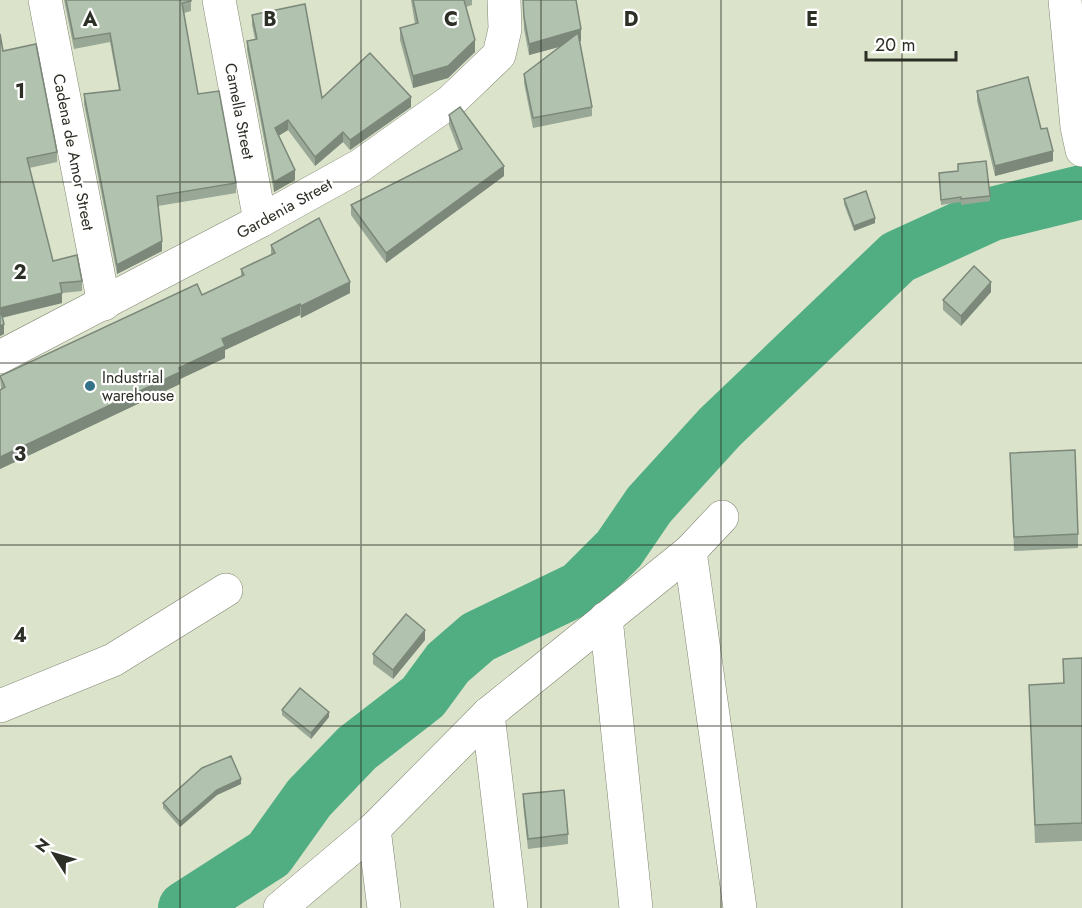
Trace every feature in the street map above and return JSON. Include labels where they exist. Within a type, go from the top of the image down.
[{"type":"street","name":"Cadena de Amor Street","points":[[45,0],[104,304]]},
{"type":"street","name":"Camella Street","points":[[219,0],[260,221]]},
{"type":"street","name":"Gardenia Street","points":[[0,357],[104,304],[361,165],[451,101],[499,55],[505,29],[504,0]]},
{"type":"street","points":[[1065,0],[1080,138]]},
{"type":"street","points":[[280,908],[374,829],[488,714],[690,551],[722,517]]},
{"type":"street","points":[[690,551],[740,908]]},
{"type":"street","points":[[0,706],[113,660],[226,590]]},
{"type":"street","points":[[606,618],[636,908]]},
{"type":"street","points":[[488,714],[511,908]]},
{"type":"street","points":[[374,829],[384,908]]},
{"type":"building","points":[[66,0],[191,0],[182,3],[198,94],[219,91],[236,183],[157,196],[162,241],[117,265],[84,94],[120,90],[110,33],[74,39]]},
{"type":"building","points":[[413,0],[464,0],[475,40],[448,66],[413,76],[400,28],[418,23]]},
{"type":"building","points":[[523,0],[576,0],[581,29],[529,44]]},
{"type":"building","points":[[305,4],[322,98],[370,53],[411,97],[350,140],[343,132],[315,157],[288,120],[275,128],[295,170],[274,182],[247,41],[257,39],[252,15]]},
{"type":"building","points":[[578,33],[592,107],[533,118],[524,74]]},
{"type":"building","points":[[0,34],[3,51],[36,44],[57,152],[27,158],[53,261],[77,255],[82,281],[60,283],[62,293],[0,308]]},
{"type":"building","points":[[1028,77],[1041,129],[1047,128],[1053,151],[995,166],[977,91]]},
{"type":"building","points":[[460,107],[504,166],[386,253],[351,205],[462,149],[449,115]]},
{"type":"building","points":[[986,161],[990,196],[941,200],[939,173],[958,171],[958,164]]},
{"type":"building","points":[[866,191],[875,218],[854,226],[844,199]]},
{"type":"building","points":[[319,218],[350,282],[301,306],[300,304],[222,339],[225,346],[179,368],[180,372],[0,457],[0,390],[5,387],[0,376],[197,284],[202,295],[244,275],[241,269],[275,253],[271,245]]},
{"type":"building","points":[[974,266],[991,282],[961,316],[943,300]]},
{"type":"building","points":[[0,308],[4,324],[0,326]]},
{"type":"building","points":[[1075,450],[1078,534],[1014,537],[1010,453]]},
{"type":"building","points":[[406,614],[425,630],[393,670],[373,654]]},
{"type":"building","points":[[1082,658],[1082,823],[1035,825],[1029,685],[1064,683],[1063,659]]},
{"type":"building","points":[[300,688],[329,712],[311,733],[282,710]]},
{"type":"building","points":[[231,756],[241,779],[217,790],[180,822],[163,803],[202,768]]},
{"type":"building","points":[[564,790],[568,834],[528,839],[523,794]]},
{"type":"waterway","points":[[185,908],[269,854],[309,798],[357,748],[423,697],[448,663],[478,637],[580,588],[619,549],[649,505],[720,427],[898,257],[992,214],[1082,192]]},
{"type":"place","name":"Industrial warehouse","points":[[90,386]]}]
